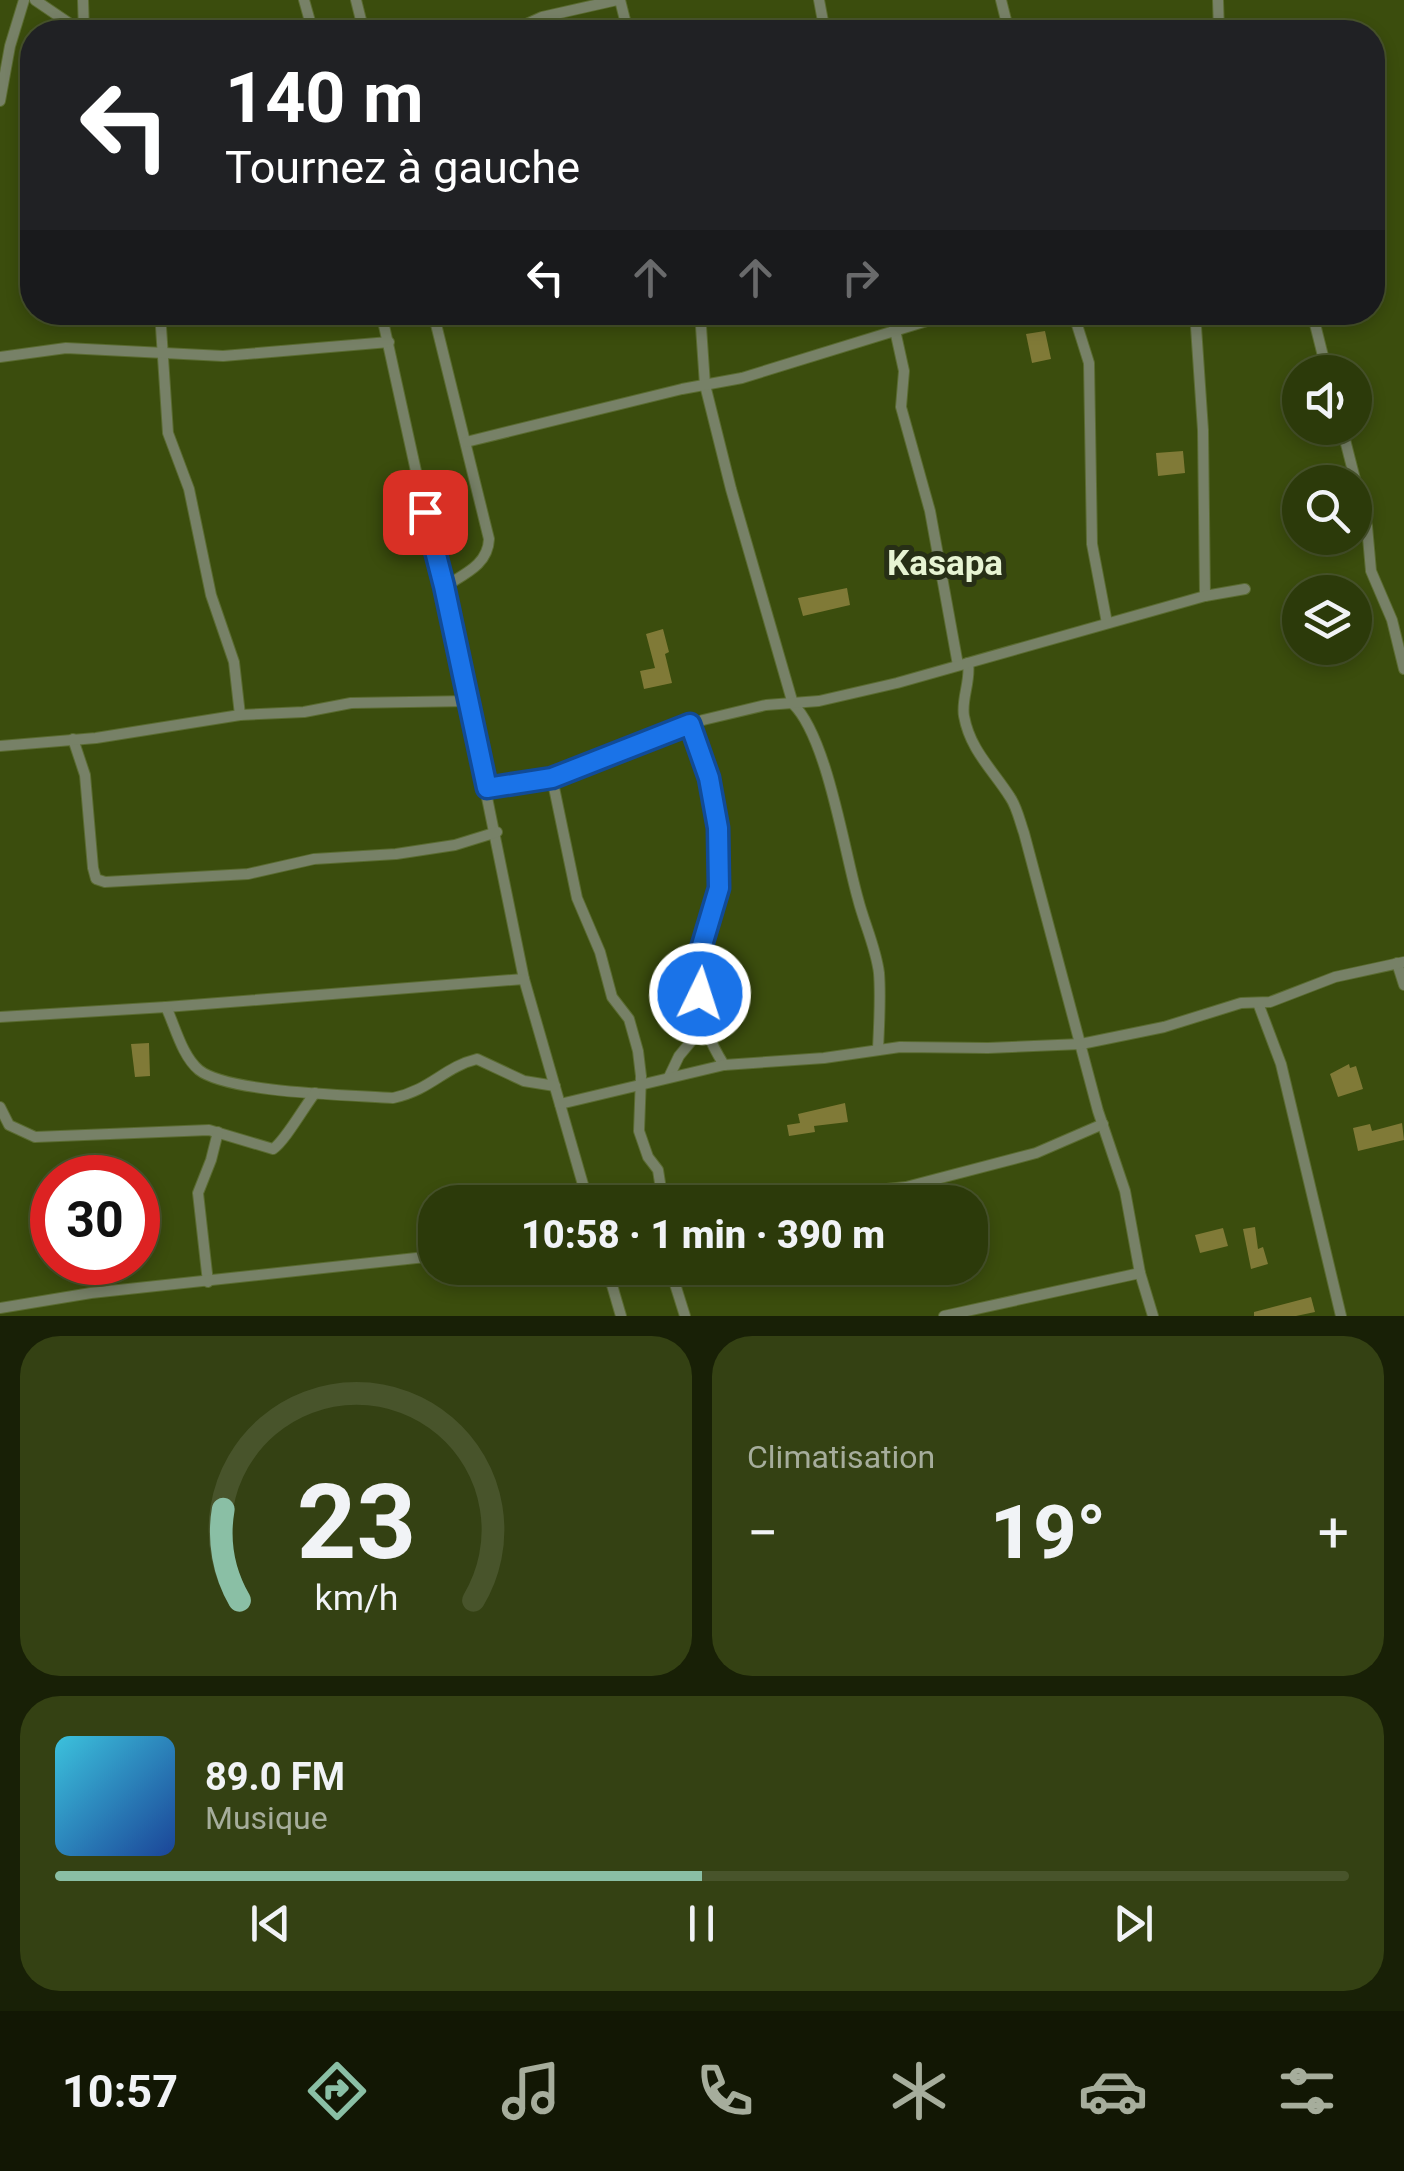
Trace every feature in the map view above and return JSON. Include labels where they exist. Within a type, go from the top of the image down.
[{"type":"street","points":[[0,101],[24,0]]},
{"type":"street","points":[[35,0],[65,20]]},
{"type":"street","points":[[537,20],[619,0]]},
{"type":"street","points":[[161,325],[168,433],[189,489],[211,595],[234,662],[240,714]]},
{"type":"street","points":[[384,325],[469,700],[524,979],[583,1185]]},
{"type":"street","points":[[436,325],[489,539],[488,551],[479,564],[444,586]]},
{"type":"street","points":[[701,325],[706,384],[731,489],[793,704],[810,728],[830,780],[840,835],[879,970],[878,1050]]},
{"type":"street","points":[[893,325],[904,371],[901,407],[930,511],[963,664],[970,674],[963,712],[987,768],[1012,799],[1018,816],[1125,1190],[1140,1273],[1153,1316]]},
{"type":"street","points":[[466,442],[742,378],[918,325]]},
{"type":"street","points":[[1077,325],[1089,363],[1092,544],[1107,623]]},
{"type":"street","points":[[1197,325],[1203,430],[1205,596]]},
{"type":"street","points":[[1315,325],[1323,355]]},
{"type":"street","points":[[0,357],[66,348],[222,356],[389,342]]},
{"type":"street","points":[[1346,445],[1366,526],[1371,571],[1392,620],[1404,668]]},
{"type":"street","points":[[487,788],[552,778],[690,724],[766,705],[793,704],[897,683],[1205,596],[1245,589]]},
{"type":"street","points":[[0,746],[156,729],[240,714],[304,712],[351,704],[469,700]]},
{"type":"street","points":[[690,724],[709,778],[718,828],[719,888],[697,962],[703,1027],[724,1066]]},
{"type":"street","points":[[73,739],[85,775],[92,868],[96,878],[105,882],[248,874],[314,859],[396,854],[454,845],[496,832]]},
{"type":"street","points":[[552,778],[577,898],[600,952],[612,996],[629,1019],[638,1051],[639,1131],[648,1157],[658,1170],[660,1185]]},
{"type":"street","points":[[560,1104],[724,1066],[878,1050],[1081,1044],[1164,1027],[1241,1004],[1270,1002],[1335,977],[1400,962],[1404,985]]},
{"type":"street","points":[[0,1017],[524,979]]},
{"type":"street","points":[[1258,1003],[1280,1064],[1341,1316]]},
{"type":"street","points":[[166,1007],[188,1058],[199,1070],[222,1083],[393,1098],[416,1093],[455,1066],[477,1059],[524,1080],[555,1086]]},
{"type":"street","points":[[669,1077],[679,1056],[703,1027]]},
{"type":"street","points":[[0,1110],[9,1125],[35,1137],[218,1132],[273,1149],[280,1145],[315,1092]]},
{"type":"street","points":[[0,1110],[0,1128]]},
{"type":"street","points":[[913,1185],[1036,1152],[1104,1124]]},
{"type":"street","points":[[208,1282],[198,1193],[218,1132]]},
{"type":"street","points":[[0,1308],[91,1293],[418,1258]]},
{"type":"street","points":[[944,1316],[1140,1273]]},
{"type":"street","points":[[613,1285],[621,1316]]},
{"type":"street","points":[[675,1285],[685,1316]]},
{"type":"building","points":[[1045,331],[1051,359],[1032,363],[1026,334]]},
{"type":"building","points":[[1183,451],[1185,473],[1158,476],[1156,453]]},
{"type":"building","points":[[847,588],[850,605],[803,616],[798,598]]},
{"type":"building","points":[[663,629],[672,683],[644,689],[640,671],[655,668],[646,634]]},
{"type":"building","points":[[149,1043],[150,1076],[135,1077],[131,1044]]},
{"type":"building","points":[[1349,1064],[1350,1068],[1356,1066],[1363,1089],[1338,1097],[1330,1074]]},
{"type":"building","points":[[845,1103],[848,1122],[814,1126],[815,1132],[789,1136],[787,1125],[800,1123],[798,1114]]},
{"type":"building","points":[[1402,1123],[1404,1140],[1358,1151],[1353,1128],[1370,1124],[1372,1131]]},
{"type":"building","points":[[1255,1227],[1258,1249],[1263,1247],[1268,1264],[1251,1269],[1243,1229]]},
{"type":"building","points":[[1223,1228],[1228,1246],[1200,1253],[1195,1235]]},
{"type":"building","points":[[1311,1297],[1315,1312],[1254,1316],[1254,1312]]},
{"type":"district","name":"Kasapa","points":[[945,563]]},
{"type":"route","points":[[425,512],[487,788],[568,773],[690,724],[709,778],[718,828],[719,888],[697,962],[700,994]]}]
